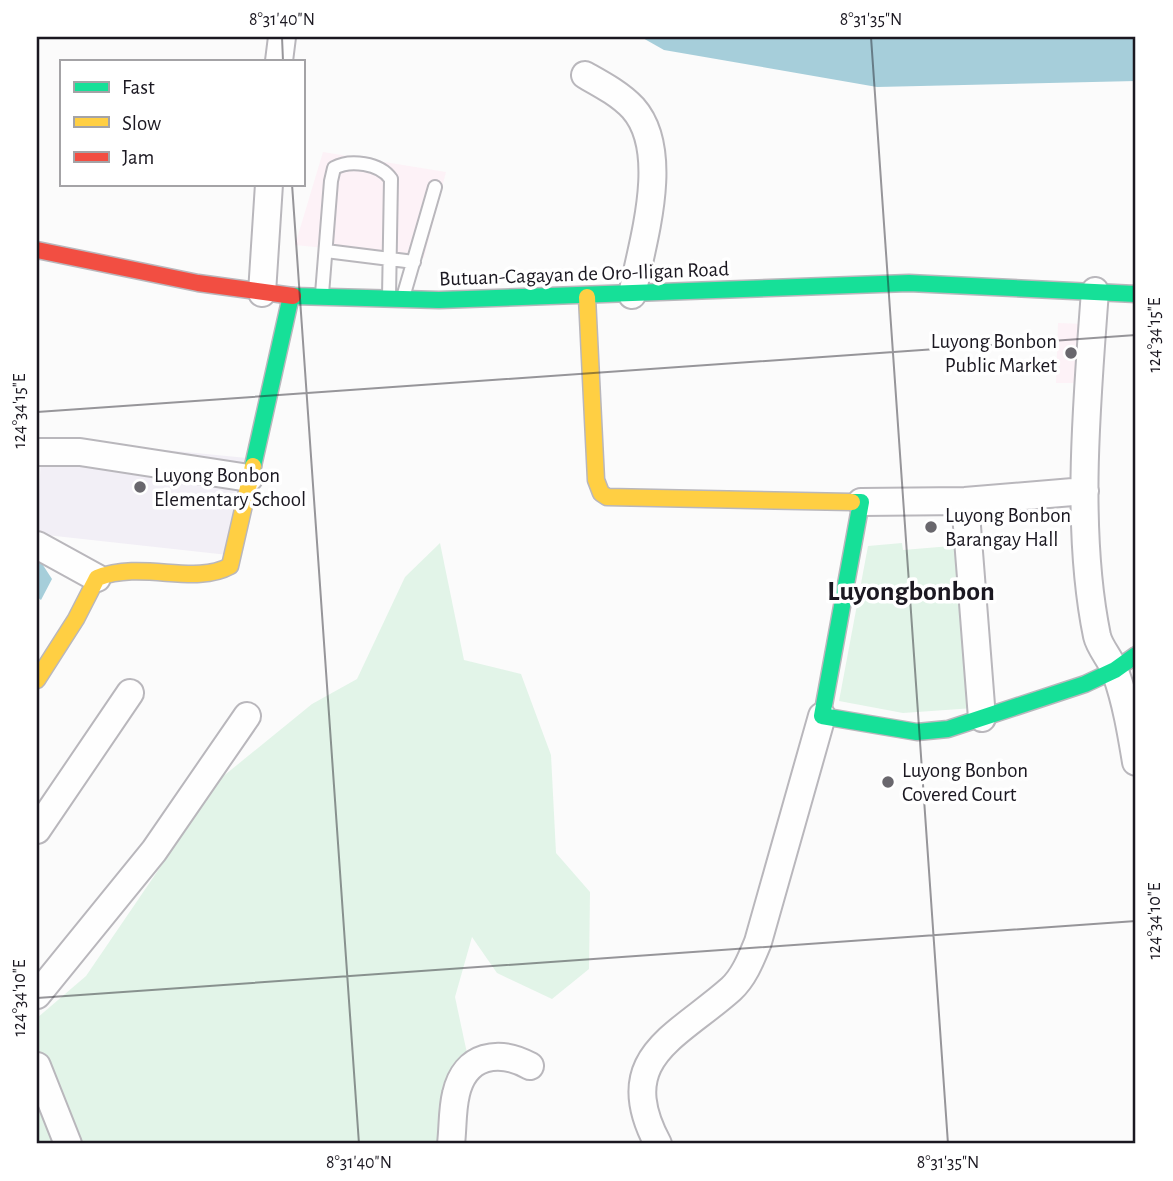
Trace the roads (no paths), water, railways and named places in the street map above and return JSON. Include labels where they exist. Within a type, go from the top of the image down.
[{"type":"main road","name":"Butuan-Cagayan de Oro-Iligan Road","points":[[37,250],[262,293],[396,301],[587,297],[875,283],[1002,283],[1136,294]]},
{"type":"main road","points":[[37,680],[97,578],[117,570],[215,573],[230,566],[291,296]]},
{"type":"main road","points":[[587,297],[596,480],[601,493],[607,497],[861,502],[822,716],[918,732],[948,729],[1085,684],[1126,662]]},
{"type":"street","points":[[279,60],[282,37]]},
{"type":"street","points":[[585,75],[634,109],[652,144],[653,170],[632,295]]},
{"type":"street","points":[[262,293],[270,186]]},
{"type":"street","points":[[1095,291],[1086,419],[1085,491],[1096,630],[1098,640],[1126,662],[1127,708],[1136,762]]},
{"type":"street","points":[[37,453],[79,452],[249,478]]},
{"type":"street","points":[[861,502],[965,501],[1085,491]]},
{"type":"street","points":[[965,501],[982,719]]},
{"type":"street","points":[[37,545],[97,578]]},
{"type":"street","points":[[37,830],[130,693]]},
{"type":"street","points":[[37,995],[154,851],[247,716]]},
{"type":"street","points":[[658,1144],[650,1130],[643,1096],[643,1074],[669,1039],[732,988],[748,967],[758,942],[822,716]]},
{"type":"street","points":[[451,1144],[456,1093],[468,1070],[492,1056],[506,1055],[530,1066]]},
{"type":"street","points":[[37,1066],[68,1144]]},
{"type":"lane","points":[[322,297],[334,168],[342,164],[373,166],[385,171],[391,179],[390,259],[396,301]]},
{"type":"lane","points":[[396,301],[414,262],[435,187]]},
{"type":"lane","points":[[326,251],[414,262]]},
{"type":"water","points":[[641,37],[1136,37],[1136,81],[877,87],[664,50]]},
{"type":"water","points":[[37,556],[52,579],[41,600],[37,597]]},
{"type":"place","name":"Luyong Bonbon Public Market","points":[[1071,353]]},
{"type":"place","name":"Luyong Bonbon Elementary School","points":[[140,487]]},
{"type":"place","name":"Luyong Bonbon Barangay Hall","points":[[931,527]]},
{"type":"place","name":"Luyong Bonbon Covered Court","points":[[888,782]]},
{"type":"district","name":"Luyongbonbon","points":[[911,592]]}]
